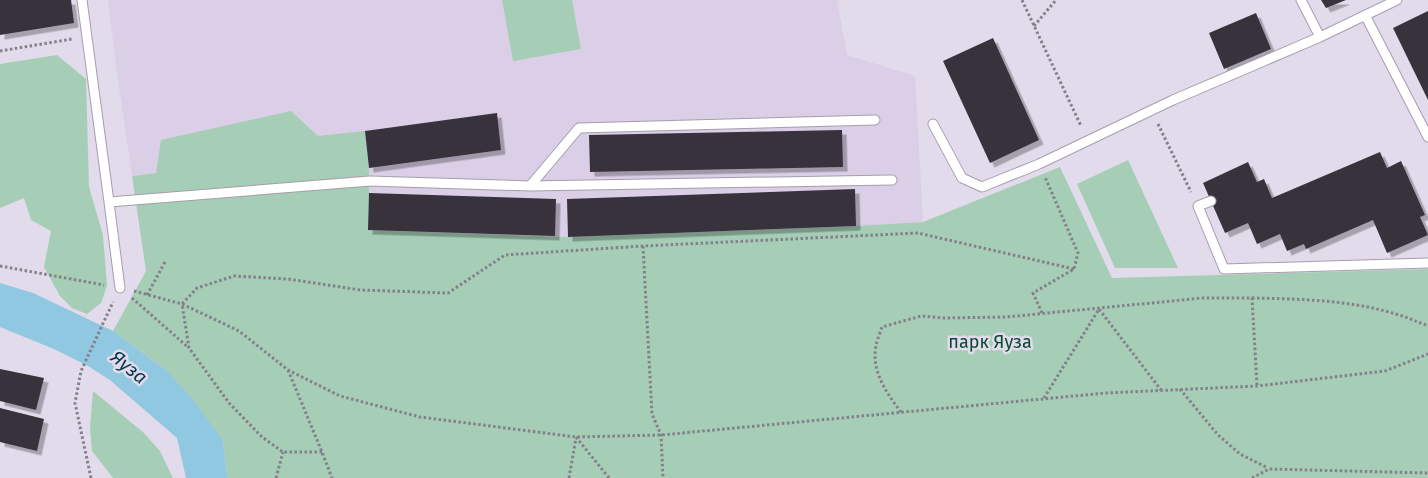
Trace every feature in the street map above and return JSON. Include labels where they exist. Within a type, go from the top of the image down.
[{"type":"lane","points":[[82,0],[120,288]]},
{"type":"lane","points":[[1301,0],[1320,37]]},
{"type":"lane","points":[[933,124],[962,178],[982,187],[1039,164],[1151,110],[1320,37],[1397,0]]},
{"type":"lane","points":[[1365,15],[1428,137]]},
{"type":"lane","points":[[530,186],[579,128],[875,120]]},
{"type":"lane","points":[[109,202],[370,181],[530,186],[892,180]]},
{"type":"lane","points":[[1211,201],[1198,206],[1224,270],[1428,263]]},
{"type":"path","points":[[1022,0],[1088,141]]},
{"type":"path","points":[[1034,26],[1056,0]]},
{"type":"path","points":[[0,51],[87,37]]},
{"type":"path","points":[[1151,110],[1198,206]]},
{"type":"path","points":[[1039,164],[1078,253],[1074,269],[1033,292],[1042,313]]},
{"type":"path","points":[[182,304],[197,288],[234,276],[288,279],[360,290],[448,293],[505,255],[643,246],[918,233],[1074,269]]},
{"type":"path","points":[[643,246],[652,414],[661,435],[663,478]]},
{"type":"path","points":[[147,295],[165,262]]},
{"type":"path","points":[[0,266],[120,288],[182,304],[239,331],[288,370],[340,396],[420,417],[576,437],[661,435],[1106,393],[1257,386],[1385,371],[1428,354]]},
{"type":"path","points":[[120,288],[189,348],[229,404],[262,437],[283,452],[322,452]]},
{"type":"path","points":[[901,412],[887,394],[877,370],[875,347],[882,327],[922,316],[944,318],[1006,317],[1202,298],[1306,299],[1356,305],[1399,314],[1428,326]]},
{"type":"path","points":[[1252,298],[1257,386]]},
{"type":"path","points":[[182,304],[189,348]]},
{"type":"path","points":[[1099,309],[1161,390]]},
{"type":"path","points":[[1044,399],[1099,309]]},
{"type":"path","points":[[91,478],[75,403],[81,371],[105,318]]},
{"type":"path","points":[[288,370],[332,478]]},
{"type":"path","points":[[1180,389],[1218,435],[1240,454],[1269,469],[1428,473]]},
{"type":"path","points":[[569,478],[576,437]]},
{"type":"path","points":[[576,437],[609,478]]},
{"type":"path","points":[[276,478],[283,452]]},
{"type":"path","points":[[1252,478],[1269,469]]},
{"type":"shaded area","points":[[108,0],[837,0],[847,55],[915,76],[923,222],[568,237],[368,230],[369,193],[274,157],[132,176]]},
{"type":"green space","points":[[502,0],[572,0],[581,49],[513,61]]},
{"type":"green space","points":[[57,55],[86,79],[89,187],[103,235],[107,286],[101,303],[87,314],[72,308],[60,296],[44,267],[51,231],[31,220],[24,198],[0,208],[0,64]]},
{"type":"green space","name":"парк Яуза","points":[[291,111],[318,136],[365,131],[369,168],[369,230],[568,237],[923,222],[1060,167],[1112,278],[1428,269],[1428,478],[227,478],[223,441],[167,371],[113,331],[146,271],[132,176],[156,173],[161,140]]},
{"type":"green space","points":[[1128,160],[1178,268],[1115,268],[1077,184]]},
{"type":"green space","points":[[93,391],[144,433],[160,451],[173,478],[113,478],[92,451],[90,427]]},
{"type":"water","name":"Яуза","points":[[0,283],[33,293],[113,331],[167,371],[194,401],[223,441],[227,478],[186,478],[177,438],[110,380],[88,366],[54,349],[0,327]]},
{"type":"building","points":[[0,0],[71,0],[74,23],[0,35]]},
{"type":"building","points":[[1321,0],[1346,0],[1326,8]]},
{"type":"building","points":[[1428,11],[1428,100],[1393,28]]},
{"type":"building","points":[[1256,13],[1271,49],[1224,69],[1209,33]]},
{"type":"building","points":[[993,38],[1039,140],[990,163],[943,61]]},
{"type":"building","points":[[497,113],[501,150],[369,168],[365,131]]},
{"type":"building","points":[[842,130],[843,167],[590,172],[589,135]]},
{"type":"building","points":[[1380,152],[1387,168],[1401,161],[1425,215],[1420,217],[1428,235],[1387,253],[1373,220],[1306,249],[1304,244],[1287,251],[1280,234],[1257,244],[1248,223],[1225,233],[1203,183],[1248,162],[1257,182],[1264,179],[1272,198]]},
{"type":"building","points":[[855,189],[856,226],[568,237],[567,199]]},
{"type":"building","points":[[369,193],[556,199],[555,236],[368,230]]},
{"type":"building","points":[[0,369],[44,378],[36,410],[0,401]]},
{"type":"building","points":[[0,408],[44,419],[37,451],[0,442]]}]
